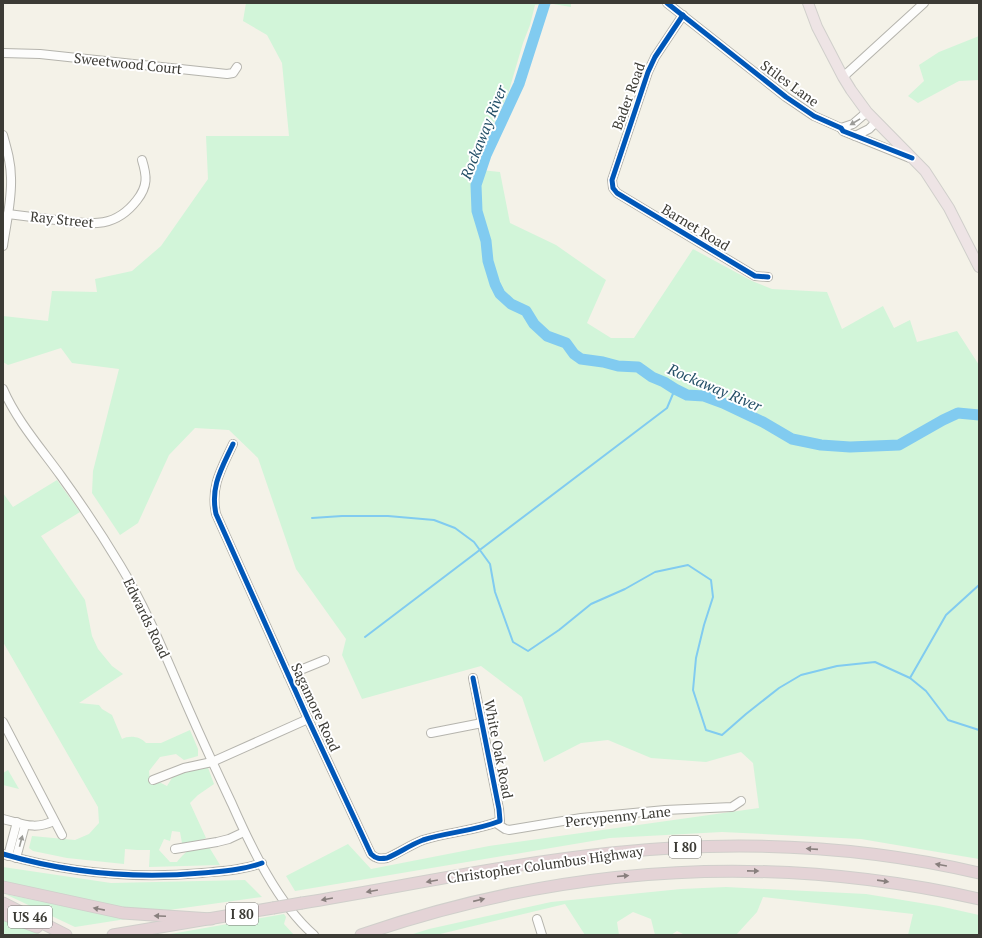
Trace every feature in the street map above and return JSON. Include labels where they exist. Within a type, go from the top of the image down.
[{"type":"highway","name":"Christopher Columbus Highway","points":[[113,935],[563,859],[627,851],[695,847],[764,846],[839,851],[923,862],[979,873]]},
{"type":"highway","name":"Christopher Columbus Highway","points":[[362,935],[422,915],[504,895],[585,881],[666,873],[755,870],[825,874],[895,883],[979,899]]},
{"type":"highway","points":[[3,887],[123,913],[211,919]]},
{"type":"highway","name":"US 46","points":[[3,903],[61,933]]},
{"type":"highway","points":[[3,914],[44,930],[61,933]]},
{"type":"main road","points":[[808,3],[817,27],[843,77],[867,112],[925,171],[963,234],[979,267]]},
{"type":"street","name":"Stiles Lane","points":[[667,3],[786,97],[814,116],[841,128],[843,131],[912,158]]},
{"type":"street","points":[[843,77],[924,3]]},
{"type":"street","name":"Bader Road","points":[[615,191],[612,180],[648,72],[655,57],[682,15]]},
{"type":"street","name":"Sweetwood Court","points":[[3,53],[59,56],[227,74],[233,73],[236,67]]},
{"type":"street","points":[[841,128],[853,124],[867,112]]},
{"type":"street","points":[[855,136],[869,129],[876,122]]},
{"type":"street","points":[[3,135],[9,157],[11,178],[8,214],[3,246]]},
{"type":"street","name":"Ray Street","points":[[8,214],[94,224],[111,220],[126,211],[136,202],[143,191],[146,174],[142,160]]},
{"type":"street","name":"Barnet Road","points":[[615,191],[755,276],[768,277]]},
{"type":"street","name":"Edwards Road","points":[[3,389],[5,401],[87,513],[121,567],[162,648],[244,832],[294,915],[314,935]]},
{"type":"street","name":"Sagamore Road","points":[[233,444],[216,483],[214,501],[216,514],[288,676],[371,854],[374,857],[387,858],[421,841],[496,823]]},
{"type":"street","points":[[288,676],[325,660]]},
{"type":"street","name":"White Oak Road","points":[[473,678],[499,809],[500,821],[496,823]]},
{"type":"street","points":[[153,780],[184,768],[212,762],[308,719]]},
{"type":"street","points":[[3,722],[62,835]]},
{"type":"street","points":[[431,733],[482,723]]},
{"type":"street","name":"Percypenny Lane","points":[[496,823],[505,829],[516,829],[582,818],[665,810],[732,807],[740,801]]},
{"type":"street","points":[[3,819],[38,827],[54,821]]},
{"type":"street","points":[[21,824],[6,855],[50,866],[88,872],[145,875],[207,872],[246,868],[262,863]]},
{"type":"street","points":[[16,858],[21,824]]},
{"type":"street","points":[[175,848],[217,842],[229,839],[244,832]]},
{"type":"street","points":[[538,919],[542,935]]},
{"type":"green space","points":[[246,3],[571,3],[571,7],[553,4],[535,5],[508,94],[471,169],[500,172],[510,223],[556,245],[606,280],[587,323],[611,338],[634,338],[693,249],[752,281],[772,289],[827,292],[842,329],[883,306],[894,328],[910,320],[917,342],[957,331],[979,365],[979,859],[861,839],[722,832],[610,838],[295,891],[286,876],[348,844],[371,869],[489,846],[759,808],[753,763],[741,752],[706,762],[651,758],[608,740],[581,743],[544,762],[522,697],[481,666],[362,699],[342,655],[346,639],[296,569],[258,458],[229,430],[195,428],[169,455],[138,523],[120,535],[92,493],[93,471],[119,369],[72,363],[61,348],[8,365],[3,362],[3,316],[48,321],[52,291],[97,292],[95,279],[132,271],[161,246],[208,179],[206,136],[289,136],[282,63],[267,35],[243,21]]},
{"type":"green space","points":[[979,36],[979,80],[959,81],[918,103],[908,96],[924,81],[919,65],[939,52]]},
{"type":"green space","points":[[57,480],[80,512],[41,536],[85,600],[92,636],[98,649],[112,666],[123,674],[79,703],[99,705],[102,709],[112,715],[122,739],[134,737],[141,739],[146,743],[161,743],[190,730],[198,749],[198,756],[184,760],[176,754],[160,757],[149,771],[150,781],[157,781],[167,786],[177,770],[207,765],[214,784],[198,795],[190,803],[206,838],[194,843],[182,843],[180,832],[172,831],[170,841],[164,839],[159,850],[170,862],[177,862],[187,851],[209,847],[220,865],[149,867],[150,850],[125,849],[124,864],[67,858],[33,851],[29,848],[32,836],[75,840],[89,834],[99,823],[98,807],[3,642],[3,493],[13,507]]},
{"type":"green space","points":[[8,770],[19,789],[3,785],[3,773]]},
{"type":"green space","points":[[3,867],[111,883],[245,880],[262,897],[169,910],[131,909],[3,882]]},
{"type":"green space","points":[[726,887],[866,894],[939,906],[979,915],[979,935],[908,935],[913,914],[763,897],[757,912],[736,935],[685,935],[677,931],[671,935],[655,935],[651,919],[633,912],[617,922],[619,935],[585,935],[565,904],[436,935],[410,935],[429,929],[551,902],[681,889]]},
{"type":"green space","points":[[5,894],[126,919],[75,927]]},
{"type":"green space","points":[[284,914],[286,917],[284,924],[294,935],[165,935]]},
{"type":"green space","points":[[3,919],[42,935],[3,935]]},
{"type":"waterway","name":"Rockaway River","points":[[545,3],[519,84],[486,155],[476,185],[477,211],[486,241],[488,261],[495,284],[500,294],[511,304],[526,311],[534,324],[547,336],[566,343],[574,354],[581,359],[618,366],[638,367],[652,377],[687,395],[704,396],[723,403],[763,422],[792,439],[821,445],[850,447],[899,445],[958,413],[979,415]]},
{"type":"waterway","points":[[365,637],[667,408],[675,389]]},
{"type":"waterway","points":[[312,518],[342,516],[388,516],[434,520],[455,528],[474,542],[490,564],[495,592],[513,642],[528,651],[559,630],[591,604],[625,589],[655,572],[688,565],[711,580],[713,597],[696,658],[693,690],[706,730],[722,735],[779,688],[801,675],[837,666],[875,662],[910,678],[926,691],[948,720],[979,730]]},
{"type":"waterway","points":[[910,678],[946,615],[979,585]]},
{"type":"cycle path","points":[[667,3],[786,97],[814,116],[841,128],[843,131],[912,158]]},
{"type":"cycle path","points":[[683,15],[655,57],[648,72],[612,180],[613,188],[617,193],[755,276],[768,277]]},
{"type":"cycle path","points":[[233,444],[221,469],[216,486],[216,514],[308,719],[371,854],[376,858],[387,858],[423,840],[481,827],[500,821],[499,809],[473,678]]},
{"type":"cycle path","points":[[3,854],[52,866],[127,875],[177,875],[225,871],[240,869],[262,863]]}]
